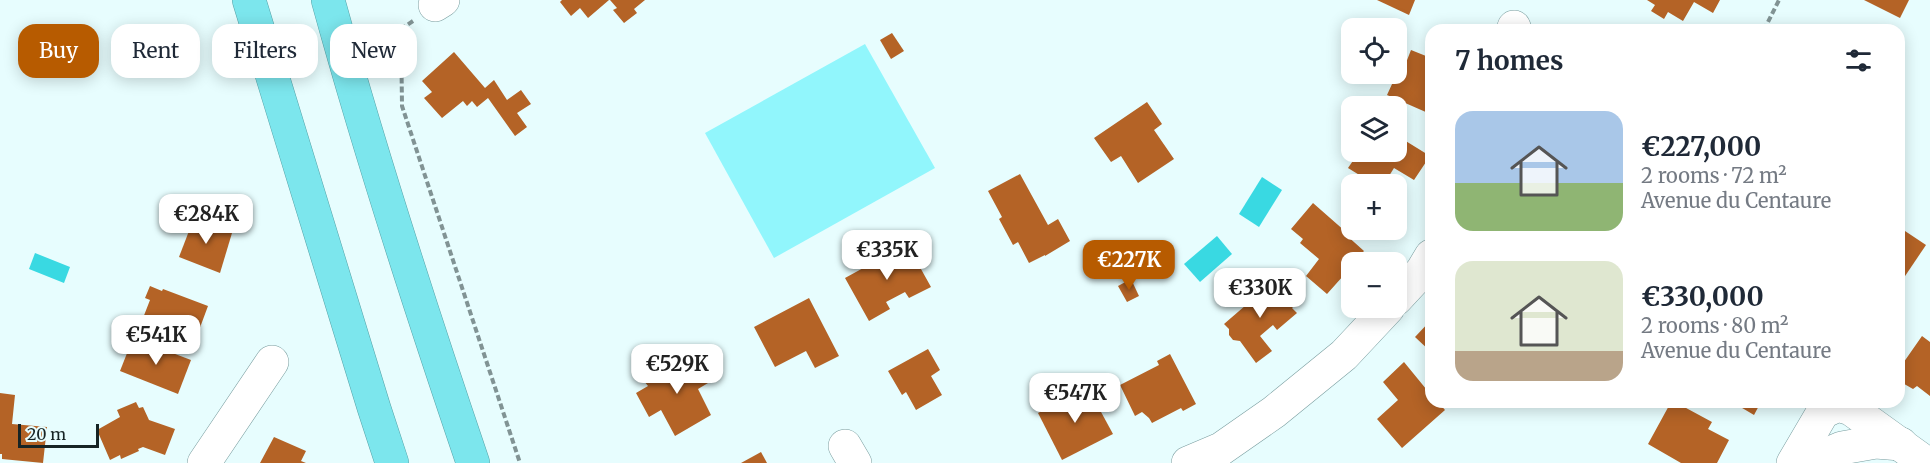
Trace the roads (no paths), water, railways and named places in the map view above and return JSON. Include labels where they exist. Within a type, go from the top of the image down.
[{"type":"highway","points":[[249,0],[392,463]]},
{"type":"highway","points":[[328,0],[334,24]]},
{"type":"highway","points":[[348,24],[349,0]]},
{"type":"highway","points":[[349,78],[473,463]]},
{"type":"street","points":[[1407,287],[1425,266]]},
{"type":"street","points":[[1188,463],[1221,449],[1274,412],[1344,355],[1379,318]]},
{"type":"street","points":[[204,463],[272,362]]},
{"type":"street","points":[[1793,463],[1822,412],[1830,408]]},
{"type":"street","points":[[1851,408],[1914,453]]},
{"type":"street","points":[[1807,463],[1842,448],[1875,442],[1914,453]]}]
